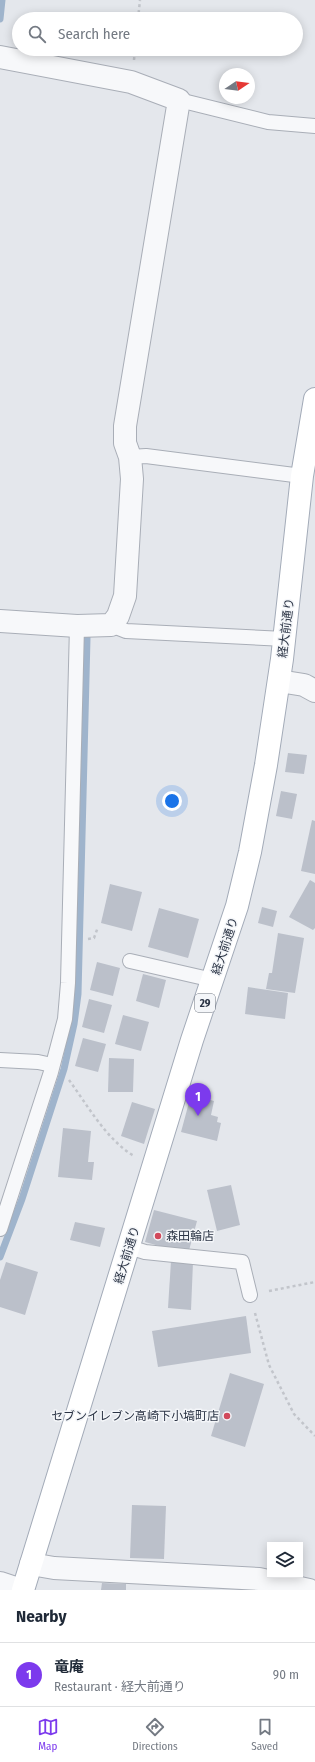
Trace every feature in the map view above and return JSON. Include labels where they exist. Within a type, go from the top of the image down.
[{"type":"main road","name":"経大前通り","points":[[22,1590],[129,1248],[192,1040],[238,906],[250,852],[279,680],[315,399]]},
{"type":"street","points":[[0,57],[131,82],[179,100],[125,426],[125,443],[130,457],[132,479],[124,596],[118,616],[111,625],[77,626],[0,621]]},
{"type":"street","points":[[279,680],[304,685],[315,691]]},
{"type":"street","points":[[31,1564],[54,1568],[259,1579],[309,1590]]},
{"type":"street","points":[[0,1583],[22,1590]]},
{"type":"lane","points":[[179,100],[268,122],[315,126]]},
{"type":"lane","points":[[130,457],[146,456],[307,467]]},
{"type":"lane","points":[[111,625],[126,632],[285,639]]},
{"type":"lane","points":[[0,1229],[52,1065],[64,1019],[68,983],[77,626]]},
{"type":"lane","points":[[130,961],[213,980]]},
{"type":"lane","points":[[0,1060],[38,1062],[52,1065]]},
{"type":"lane","points":[[129,1248],[145,1252],[242,1262],[250,1295]]},
{"type":"path","points":[[139,12],[140,0]]},
{"type":"path","points":[[85,939],[94,938],[98,927]]},
{"type":"path","points":[[67,1078],[106,1131],[124,1150],[136,1157]]},
{"type":"path","points":[[315,1282],[250,1295],[269,1365],[294,1414],[315,1436]]},
{"type":"building","points":[[288,753],[307,755],[304,774],[285,772]]},
{"type":"building","points":[[281,791],[297,794],[292,819],[276,816]]},
{"type":"building","points":[[312,820],[315,821],[315,874],[301,871]]},
{"type":"building","points":[[310,880],[315,883],[315,928],[313,930],[289,917]]},
{"type":"building","points":[[110,884],[142,892],[132,931],[101,923]]},
{"type":"building","points":[[262,907],[277,911],[273,927],[258,923]]},
{"type":"building","points":[[159,908],[199,919],[188,958],[148,947]]},
{"type":"building","points":[[278,933],[304,938],[295,993],[266,989],[269,973],[272,973]]},
{"type":"building","points":[[97,962],[120,968],[113,996],[90,990]]},
{"type":"building","points":[[143,974],[166,980],[159,1008],[136,1001]]},
{"type":"building","points":[[248,987],[288,993],[285,1019],[245,1014]]},
{"type":"building","points":[[89,999],[112,1005],[104,1033],[82,1027]]},
{"type":"building","points":[[123,1015],[149,1022],[141,1051],[115,1044]]},
{"type":"building","points":[[83,1038],[106,1044],[98,1072],[75,1066]]},
{"type":"building","points":[[109,1058],[134,1059],[133,1092],[108,1092]]},
{"type":"building","points":[[191,1095],[214,1101],[211,1115],[218,1117],[217,1122],[221,1123],[217,1141],[181,1132]]},
{"type":"building","points":[[132,1102],[155,1109],[144,1144],[121,1136]]},
{"type":"building","points":[[63,1128],[91,1131],[88,1162],[94,1162],[92,1180],[58,1177]]},
{"type":"building","points":[[231,1185],[240,1225],[217,1231],[207,1190]]},
{"type":"building","points":[[154,1210],[197,1221],[188,1254],[145,1242]]},
{"type":"building","points":[[75,1222],[105,1228],[100,1247],[70,1240]]},
{"type":"building","points":[[171,1261],[193,1262],[191,1310],[168,1308]]},
{"type":"building","points":[[6,1262],[38,1272],[25,1315],[0,1307],[0,1280]]},
{"type":"building","points":[[246,1316],[251,1353],[158,1367],[152,1331]]},
{"type":"building","points":[[230,1373],[264,1384],[245,1447],[211,1436]]},
{"type":"building","points":[[132,1505],[166,1506],[164,1559],[130,1558]]},
{"type":"building","points":[[102,1583],[126,1584],[126,1590],[101,1590]]},
{"type":"waterway","points":[[0,19],[2,0]]},
{"type":"waterway","points":[[0,1257],[22,1199],[64,1069],[74,1024],[78,994],[87,638]]},
{"type":"place","name":"竜庵","points":[[198,1116]]},
{"type":"place","name":"森田輪店","points":[[158,1236]]},
{"type":"place","name":"セブンイレブン高崎下小塙町店","points":[[227,1416]]}]
